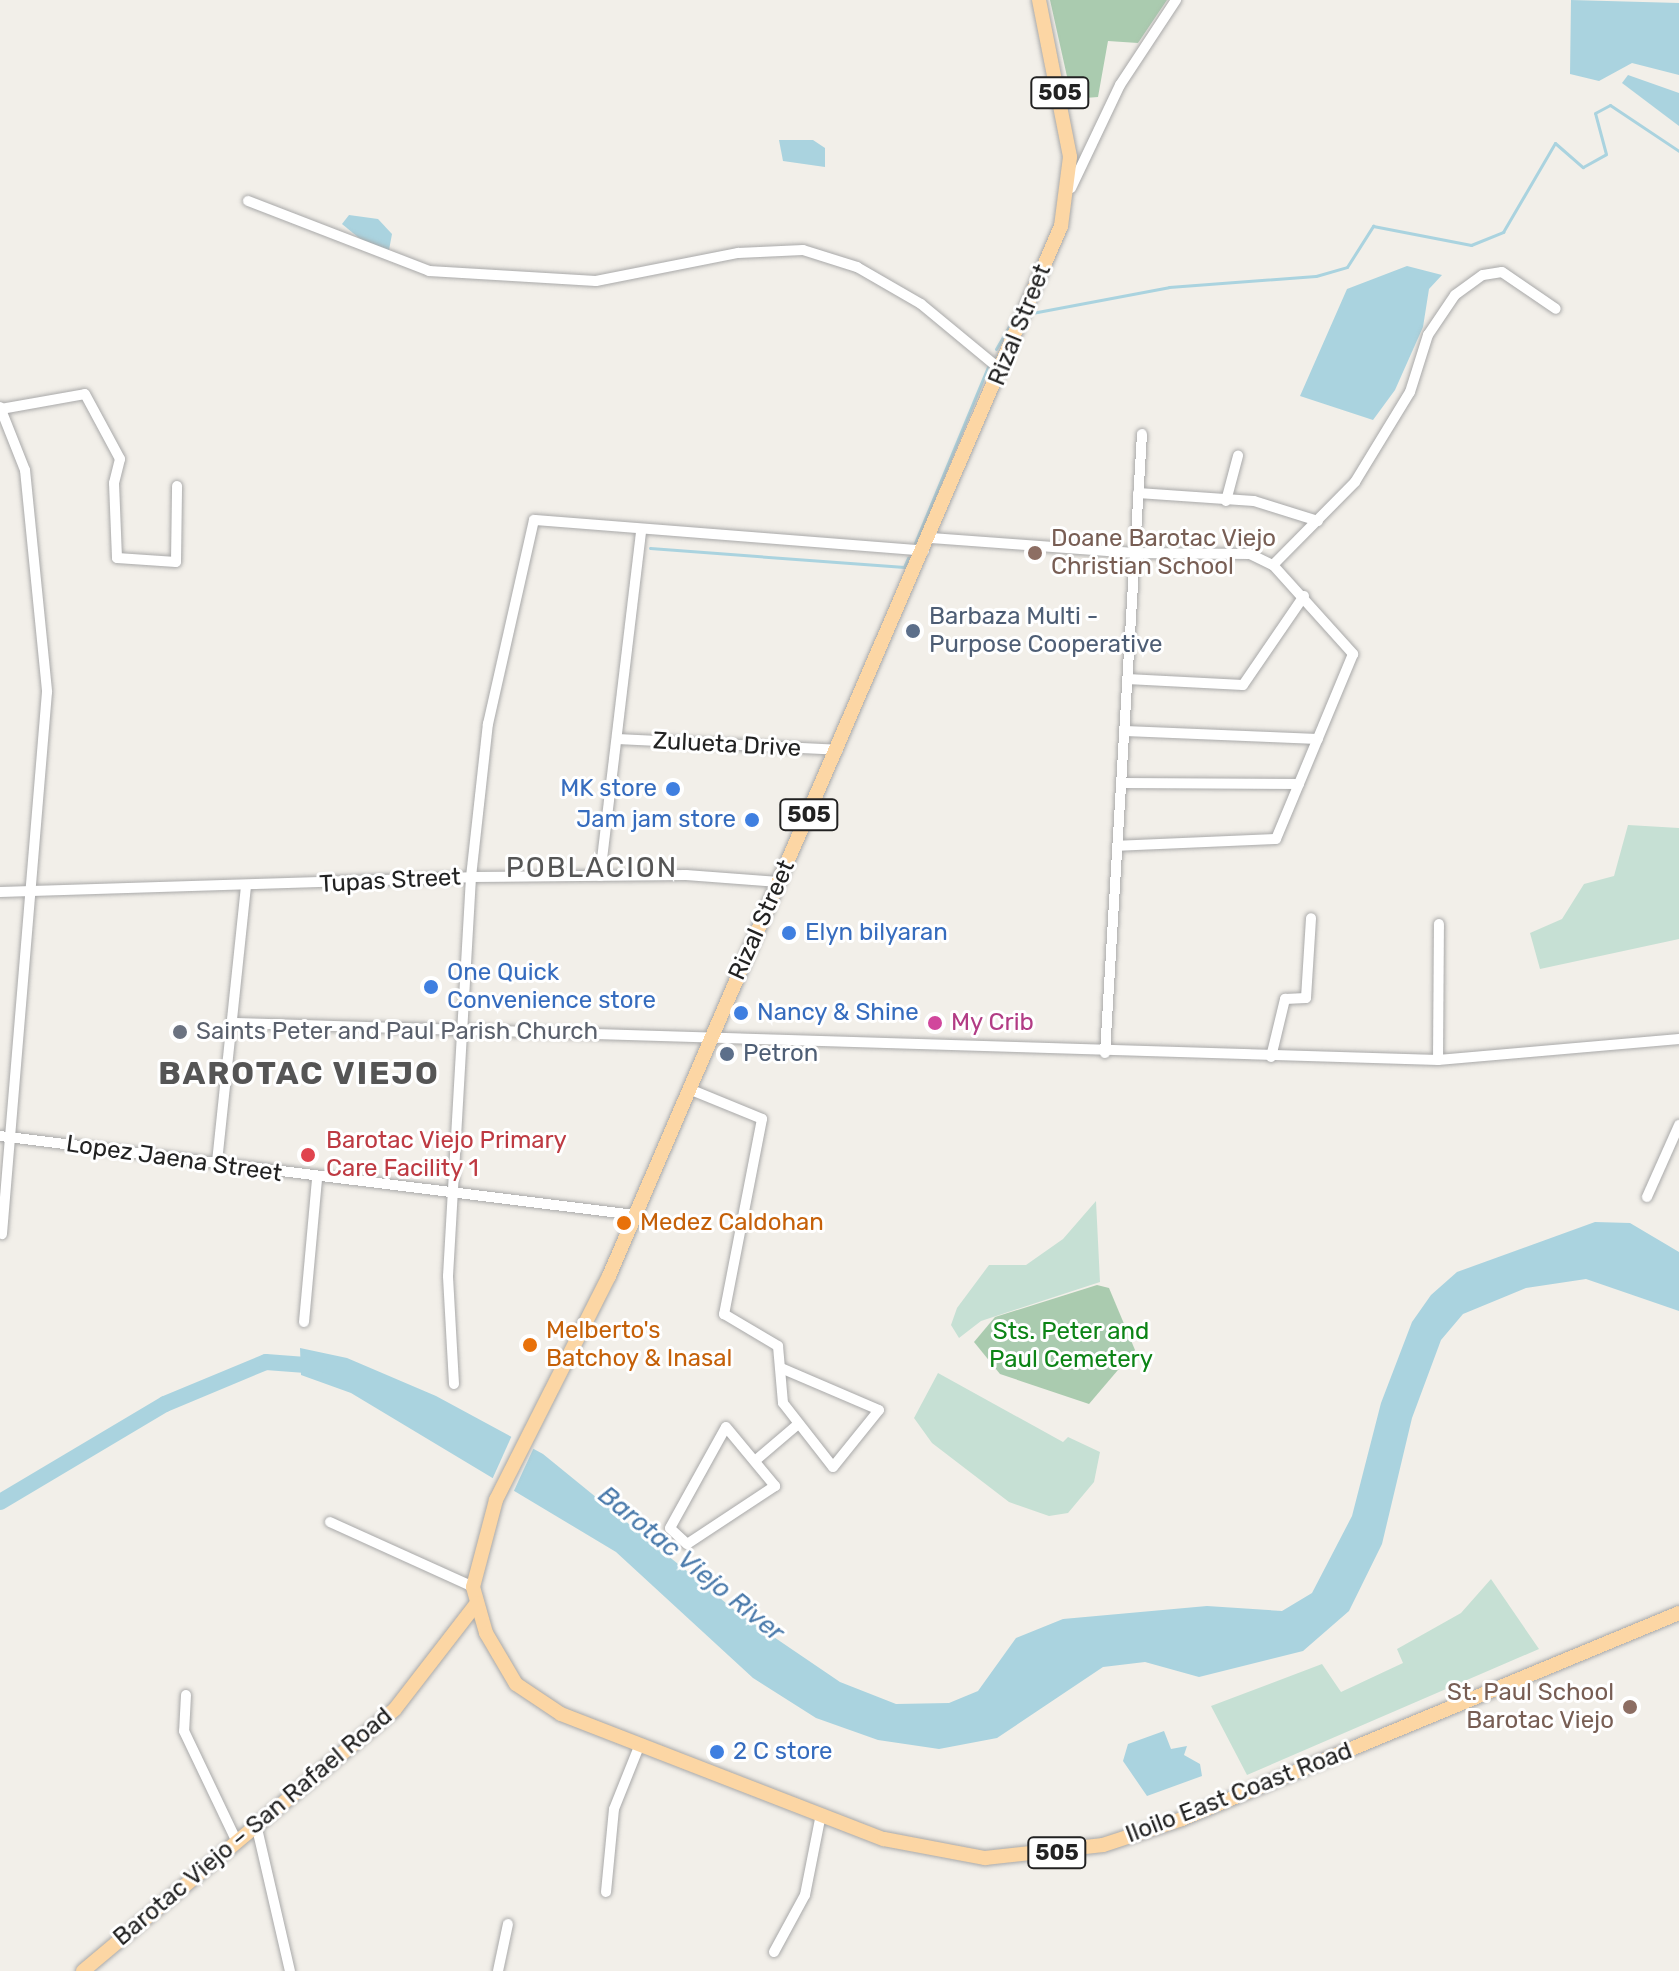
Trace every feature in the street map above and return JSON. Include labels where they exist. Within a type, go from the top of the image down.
[{"type":"main road","name":"505","points":[[1039,0],[1065,116],[1071,188]]},
{"type":"main road","name":"Rizal Street","points":[[477,1603],[473,1587],[496,1500],[527,1432],[578,1345],[635,1215],[1002,371],[1071,188]]},
{"type":"main road","name":"Iloilo East Coast Road","points":[[477,1603],[498,1661],[537,1703],[821,1814],[936,1854],[1042,1856],[1103,1845],[1182,1819],[1679,1613]]},
{"type":"main road","name":"Barotac Viejo – San Rafael Road","points":[[83,1971],[395,1709],[477,1603]]},
{"type":"street","points":[[1071,188],[1120,85],[1176,0]]},
{"type":"street","points":[[248,201],[429,271],[596,281],[738,253],[803,250],[857,267],[921,304],[1002,371]]},
{"type":"street","points":[[1273,565],[1318,521],[1379,444],[1410,392],[1428,335],[1455,295],[1483,275],[1502,272],[1556,309]]},
{"type":"street","points":[[2,1234],[5,1137],[47,692],[25,470],[0,408],[85,394],[120,459],[117,558],[176,562],[177,486]]},
{"type":"street","points":[[1105,1053],[1142,434]]},
{"type":"street","points":[[1226,501],[1238,456]]},
{"type":"street","points":[[1138,493],[1254,501],[1318,521]]},
{"type":"street","points":[[454,1384],[448,1276],[471,877],[488,724],[534,520],[641,530],[928,544],[1134,553],[1250,554],[1273,565],[1353,654],[1276,839],[1118,846]]},
{"type":"street","points":[[600,876],[641,530]]},
{"type":"street","points":[[1127,679],[1243,685],[1304,596]]},
{"type":"street","points":[[1125,731],[1318,739]]},
{"type":"street","name":"Zulueta Drive","points":[[617,739],[838,750]]},
{"type":"street","points":[[1122,783],[1299,784]]},
{"type":"street","name":"Tupas Street","points":[[0,892],[246,887],[471,877],[600,876],[779,882]]},
{"type":"street","points":[[217,1162],[236,1023],[246,887]]},
{"type":"street","points":[[1271,1057],[1285,999],[1306,998],[1311,918]]},
{"type":"street","points":[[1438,1060],[1439,924]]},
{"type":"street","points":[[236,1023],[464,1031],[712,1034],[1105,1053],[1438,1060],[1679,1039]]},
{"type":"street","points":[[689,1089],[762,1119],[724,1314],[778,1346],[783,1403],[797,1425],[833,1467],[879,1410],[781,1368]]},
{"type":"street","points":[[1647,1197],[1679,1125]]},
{"type":"street","name":"Lopez Jaena Street","points":[[5,1137],[217,1162],[455,1196],[635,1215]]},
{"type":"street","points":[[304,1322],[317,1178]]},
{"type":"street","points":[[756,1460],[797,1425]]},
{"type":"street","points":[[726,1427],[756,1460],[775,1486],[771,1495],[687,1544],[670,1528],[726,1427]]},
{"type":"street","points":[[330,1522],[473,1587]]},
{"type":"street","points":[[186,1695],[184,1731],[237,1842]]},
{"type":"street","points":[[606,1892],[614,1809],[640,1744]]},
{"type":"street","points":[[774,1952],[805,1895],[821,1814]]},
{"type":"street","points":[[256,1824],[290,1971]]},
{"type":"street","points":[[498,1971],[508,1924]]},
{"type":"green space","points":[[1050,0],[1167,0],[1138,43],[1108,41],[1098,97],[1072,99]]},
{"type":"green space","points":[[1628,825],[1679,828],[1679,939],[1540,969],[1530,933],[1562,919],[1584,884],[1614,876]]},
{"type":"green space","points":[[1096,1201],[1100,1282],[981,1321],[959,1338],[951,1325],[957,1308],[989,1265],[1026,1265],[1063,1239]]},
{"type":"green space","name":"Sts. Peter and Paul Cemetery","points":[[1097,1285],[1109,1288],[1135,1350],[1089,1404],[1000,1374],[974,1342],[995,1317]]},
{"type":"green space","points":[[938,1373],[1063,1442],[1068,1437],[1100,1452],[1094,1482],[1068,1513],[1049,1516],[1009,1502],[932,1443],[914,1418]]},
{"type":"green space","points":[[1491,1579],[1539,1649],[1247,1775],[1211,1706],[1322,1664],[1341,1692],[1403,1663],[1397,1649],[1461,1613]]},
{"type":"water","points":[[1571,0],[1679,3],[1679,75],[1632,63],[1599,81],[1570,74]]},
{"type":"water","points":[[1628,75],[1679,93],[1679,126],[1622,83]]},
{"type":"water","points":[[779,140],[813,140],[825,148],[825,167],[783,161]]},
{"type":"water","points":[[349,215],[378,219],[392,234],[389,250],[370,247],[342,224]]},
{"type":"water","points":[[1407,266],[1442,275],[1429,289],[1423,327],[1395,390],[1373,420],[1300,396],[1347,289]]},
{"type":"water","points":[[1595,1222],[1630,1223],[1679,1252],[1679,1311],[1586,1279],[1526,1288],[1463,1314],[1441,1340],[1412,1418],[1382,1544],[1349,1611],[1303,1651],[1199,1677],[1145,1662],[1103,1667],[997,1738],[939,1749],[878,1740],[816,1718],[753,1678],[616,1552],[351,1393],[301,1375],[300,1348],[347,1358],[436,1396],[543,1454],[737,1612],[840,1682],[896,1704],[949,1703],[978,1691],[1016,1638],[1063,1619],[1207,1606],[1282,1611],[1312,1593],[1352,1516],[1381,1403],[1412,1322],[1431,1295],[1457,1272]]},
{"type":"water","points":[[1164,1731],[1171,1749],[1187,1746],[1184,1755],[1200,1764],[1202,1776],[1147,1796],[1123,1761],[1128,1744]]},
{"type":"pier","points":[[513,1433],[535,1445],[512,1495],[491,1482]]},
{"type":"waterway","points":[[1032,313],[1169,287],[1316,276],[1347,267],[1373,226],[1471,245],[1503,232],[1555,143],[1583,167],[1606,154],[1595,113],[1610,105],[1679,151]]},
{"type":"waterway","points":[[996,349],[1015,316]]},
{"type":"waterway","points":[[915,543],[988,367]]},
{"type":"waterway","points":[[650,548],[904,567],[908,558]]},
{"type":"waterway","name":"Barotac Viejo River","points":[[0,1502],[165,1404],[266,1362],[319,1366]]},
{"type":"place","name":"Doane Barotac Viejo Christian School","points":[[1035,553]]},
{"type":"place","name":"Barbaza Multi - Purpose Cooperative","points":[[913,631]]},
{"type":"place","name":"MK store","points":[[673,789]]},
{"type":"place","name":"Jam jam store","points":[[752,820]]},
{"type":"place","name":"Elyn bilyaran","points":[[789,933]]},
{"type":"place","name":"One Quick Convenience store","points":[[431,987]]},
{"type":"place","name":"Nancy & Shine","points":[[741,1013]]},
{"type":"place","name":"My Crib","points":[[935,1023]]},
{"type":"place","name":"Saints Peter and Paul Parish Church","points":[[180,1032]]},
{"type":"place","name":"Petron","points":[[727,1054]]},
{"type":"place","name":"Barotac Viejo Primary Care Facility 1","points":[[308,1155]]},
{"type":"place","name":"Medez Caldohan","points":[[624,1223]]},
{"type":"place","name":"Melberto's Batchoy & Inasal","points":[[530,1345]]},
{"type":"place","name":"St. Paul School Barotac Viejo","points":[[1630,1707]]},
{"type":"place","name":"2 C store","points":[[717,1752]]},
{"type":"district","name":"POBLACION","points":[[592,868]]},
{"type":"district","name":"BAROTAC VIEJO","points":[[299,1073]]}]
